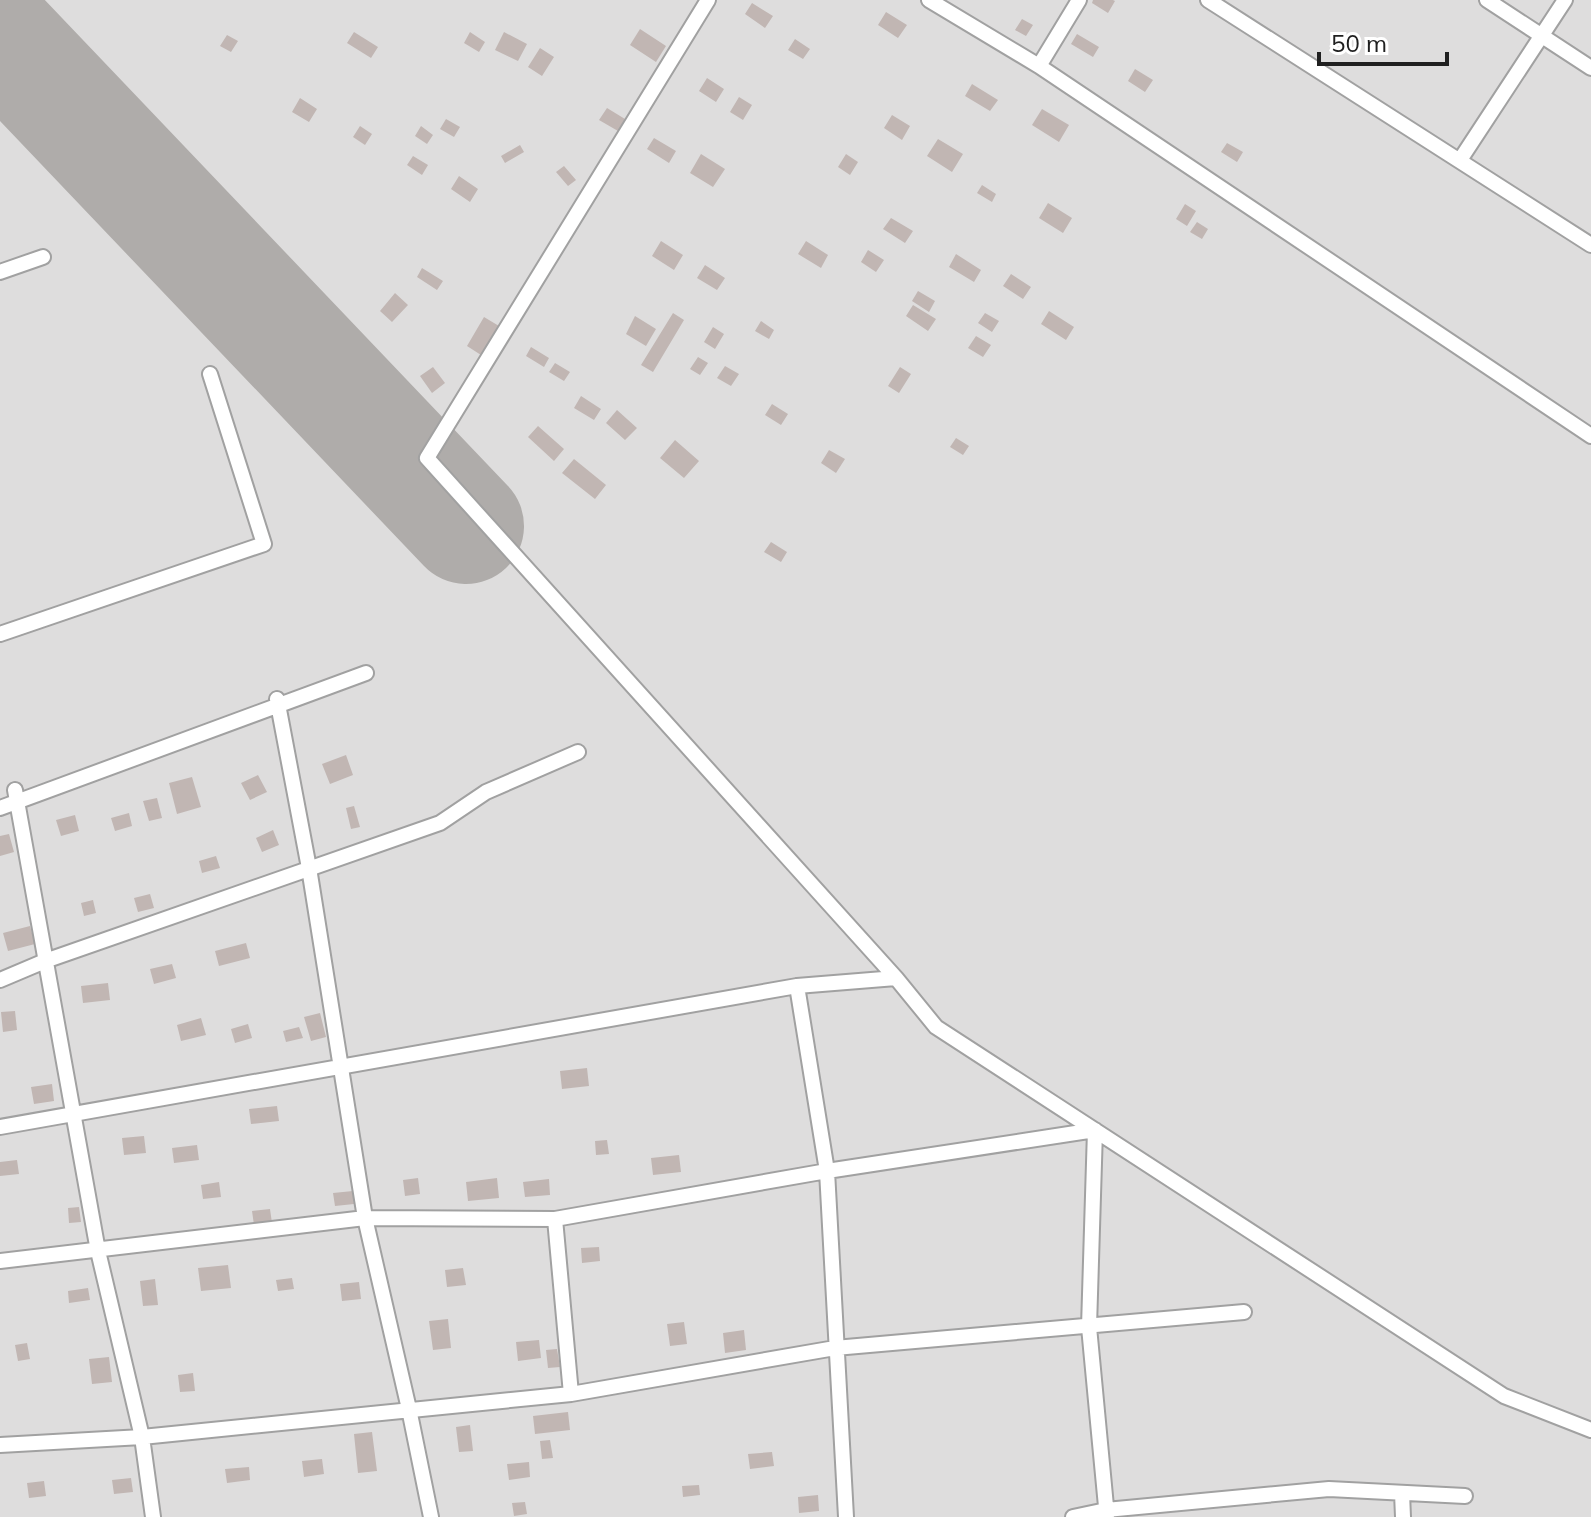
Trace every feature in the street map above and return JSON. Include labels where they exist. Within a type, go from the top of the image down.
[{"type":"street","points":[[708,0],[427,458],[896,978],[936,1027],[1504,1396],[1591,1430]]},
{"type":"street","points":[[929,0],[1039,66],[1591,436]]},
{"type":"street","points":[[1039,66],[1079,0]]},
{"type":"street","points":[[1208,0],[1591,245]]},
{"type":"street","points":[[1487,0],[1591,68]]},
{"type":"street","points":[[1460,160],[1565,0]]},
{"type":"street","points":[[0,272],[43,257]]},
{"type":"street","points":[[0,634],[264,544],[210,374]]},
{"type":"street","points":[[0,808],[16,796],[366,673]]},
{"type":"street","points":[[278,702],[309,868],[365,1218],[431,1517]]},
{"type":"street","points":[[0,980],[45,961],[440,823],[486,792],[578,752]]},
{"type":"street","points":[[16,796],[98,1251],[142,1437],[153,1517]]},
{"type":"street","points":[[0,1127],[797,986],[896,978]]},
{"type":"street","points":[[797,986],[827,1171],[846,1517]]},
{"type":"street","points":[[0,1261],[365,1218],[555,1219],[827,1171],[1095,1130]]},
{"type":"street","points":[[1095,1130],[1089,1327],[1106,1514]]},
{"type":"street","points":[[555,1219],[571,1394]]},
{"type":"street","points":[[0,1445],[142,1437],[571,1394],[835,1348],[1244,1312]]},
{"type":"street","points":[[1073,1517],[1329,1489],[1465,1496]]},
{"type":"street","points":[[1402,1493],[1403,1517]]},
{"type":"shaded area","points":[[0,0],[1591,0],[1591,1517],[0,1517]]},
{"type":"building","points":[[1093,0],[1115,1],[1108,13],[1092,3]]},
{"type":"building","points":[[752,3],[773,16],[765,28],[745,14]]},
{"type":"building","points":[[886,12],[907,25],[898,38],[878,25]]},
{"type":"building","points":[[1022,19],[1033,25],[1026,36],[1015,30]]},
{"type":"building","points":[[640,29],[666,46],[656,62],[630,45]]},
{"type":"building","points":[[354,32],[378,47],[371,58],[347,43]]},
{"type":"building","points":[[470,32],[485,42],[479,52],[464,43]]},
{"type":"building","points":[[504,32],[527,44],[518,61],[495,50]]},
{"type":"building","points":[[1077,34],[1099,47],[1093,57],[1071,44]]},
{"type":"building","points":[[227,35],[238,41],[231,52],[220,46]]},
{"type":"building","points":[[795,39],[810,49],[803,59],[788,50]]},
{"type":"building","points":[[540,48],[554,57],[542,76],[528,67]]},
{"type":"building","points":[[1135,69],[1153,80],[1145,92],[1128,81]]},
{"type":"building","points":[[707,78],[724,89],[716,102],[699,91]]},
{"type":"building","points":[[972,84],[998,100],[990,111],[965,96]]},
{"type":"building","points":[[739,97],[752,105],[743,120],[730,112]]},
{"type":"building","points":[[300,98],[317,109],[309,122],[292,112]]},
{"type":"building","points":[[607,108],[625,119],[618,131],[599,120]]},
{"type":"building","points":[[1042,109],[1069,125],[1059,142],[1032,125]]},
{"type":"building","points":[[892,115],[910,126],[902,140],[884,128]]},
{"type":"building","points":[[446,119],[460,127],[454,137],[440,129]]},
{"type":"building","points":[[360,126],[372,134],[365,145],[353,137]]},
{"type":"building","points":[[421,126],[433,135],[427,144],[415,136]]},
{"type":"building","points":[[654,138],[676,151],[669,163],[647,149]]},
{"type":"building","points":[[938,139],[963,154],[952,172],[927,156]]},
{"type":"building","points":[[1227,143],[1243,152],[1237,162],[1221,152]]},
{"type":"building","points":[[520,145],[524,152],[505,163],[501,156]]},
{"type":"building","points":[[701,154],[725,169],[713,187],[690,173]]},
{"type":"building","points":[[846,154],[858,162],[850,175],[838,167]]},
{"type":"building","points":[[413,156],[428,165],[422,175],[407,165]]},
{"type":"building","points":[[564,166],[576,180],[568,186],[556,172]]},
{"type":"building","points":[[459,176],[478,189],[470,202],[451,189]]},
{"type":"building","points":[[982,185],[996,194],[992,202],[977,193]]},
{"type":"building","points":[[1048,203],[1072,218],[1063,233],[1039,218]]},
{"type":"building","points":[[1185,204],[1196,211],[1187,226],[1176,219]]},
{"type":"building","points":[[891,218],[913,231],[905,243],[883,229]]},
{"type":"building","points":[[1197,222],[1208,229],[1202,239],[1190,232]]},
{"type":"building","points":[[661,241],[683,255],[674,270],[652,256]]},
{"type":"building","points":[[806,241],[828,255],[821,268],[798,254]]},
{"type":"building","points":[[868,250],[884,260],[876,272],[861,262]]},
{"type":"building","points":[[956,254],[981,270],[974,282],[949,267]]},
{"type":"building","points":[[705,265],[725,278],[717,290],[697,278]]},
{"type":"building","points":[[422,268],[443,281],[437,290],[417,277]]},
{"type":"building","points":[[1011,274],[1031,287],[1023,299],[1003,286]]},
{"type":"building","points":[[918,291],[935,301],[929,312],[912,301]]},
{"type":"building","points":[[395,293],[408,305],[392,322],[380,311]]},
{"type":"building","points":[[913,305],[936,319],[928,331],[906,316]]},
{"type":"building","points":[[1049,311],[1074,327],[1066,340],[1041,324]]},
{"type":"building","points":[[673,313],[684,320],[653,372],[641,365]]},
{"type":"building","points":[[985,313],[999,321],[992,332],[978,323]]},
{"type":"building","points":[[635,316],[656,329],[646,346],[626,334]]},
{"type":"building","points":[[484,317],[499,326],[481,355],[467,346]]},
{"type":"building","points":[[761,321],[774,330],[769,339],[755,331]]},
{"type":"building","points":[[713,327],[724,334],[715,349],[704,342]]},
{"type":"building","points":[[976,336],[991,345],[983,357],[968,348]]},
{"type":"building","points":[[531,347],[549,358],[544,367],[526,356]]},
{"type":"building","points":[[698,357],[708,363],[700,375],[690,369]]},
{"type":"building","points":[[555,363],[570,372],[564,381],[549,372]]},
{"type":"building","points":[[725,366],[739,374],[731,386],[717,378]]},
{"type":"building","points":[[433,367],[445,383],[432,393],[420,376]]},
{"type":"building","points":[[900,367],[911,374],[899,393],[888,386]]},
{"type":"building","points":[[581,396],[601,409],[594,420],[574,408]]},
{"type":"building","points":[[772,404],[788,414],[781,425],[765,415]]},
{"type":"building","points":[[617,410],[637,428],[625,440],[606,423]]},
{"type":"building","points":[[538,426],[564,449],[554,461],[528,437]]},
{"type":"building","points":[[956,438],[969,446],[963,455],[950,447]]},
{"type":"building","points":[[675,440],[699,461],[684,478],[660,458]]},
{"type":"building","points":[[829,450],[845,459],[836,473],[821,463]]},
{"type":"building","points":[[574,459],[606,485],[595,499],[562,473]]},
{"type":"building","points":[[771,542],[787,552],[781,562],[764,552]]},
{"type":"building","points":[[346,755],[353,775],[330,784],[322,764]]},
{"type":"building","points":[[258,775],[267,792],[250,800],[241,783]]},
{"type":"building","points":[[192,777],[201,807],[177,814],[169,783]]},
{"type":"building","points":[[157,798],[162,818],[149,821],[143,801]]},
{"type":"building","points":[[354,806],[360,827],[351,829],[346,808]]},
{"type":"building","points":[[129,813],[132,826],[115,831],[111,818]]},
{"type":"building","points":[[75,815],[79,831],[61,836],[56,820]]},
{"type":"building","points":[[273,830],[279,845],[262,852],[256,838]]},
{"type":"building","points":[[9,834],[14,852],[0,856],[0,836]]},
{"type":"building","points":[[216,856],[220,868],[202,873],[199,861]]},
{"type":"building","points":[[150,894],[154,908],[138,912],[134,898]]},
{"type":"building","points":[[93,900],[96,913],[84,916],[81,903]]},
{"type":"building","points":[[30,926],[35,944],[8,951],[3,933]]},
{"type":"building","points":[[246,943],[250,958],[219,966],[215,951]]},
{"type":"building","points":[[172,964],[176,978],[154,984],[150,969]]},
{"type":"building","points":[[108,983],[110,1000],[83,1003],[81,986]]},
{"type":"building","points":[[15,1011],[17,1030],[3,1032],[1,1012]]},
{"type":"building","points":[[320,1013],[326,1037],[311,1041],[304,1017]]},
{"type":"building","points":[[201,1018],[206,1035],[181,1041],[177,1025]]},
{"type":"building","points":[[248,1024],[252,1038],[235,1043],[231,1029]]},
{"type":"building","points":[[299,1027],[303,1038],[286,1042],[283,1031]]},
{"type":"building","points":[[587,1068],[589,1086],[562,1089],[560,1071]]},
{"type":"building","points":[[52,1084],[54,1101],[34,1104],[31,1087]]},
{"type":"building","points":[[277,1106],[279,1121],[251,1124],[249,1109]]},
{"type":"building","points":[[144,1136],[146,1153],[124,1155],[122,1138]]},
{"type":"building","points":[[607,1140],[609,1154],[596,1155],[595,1141]]},
{"type":"building","points":[[197,1145],[199,1160],[174,1163],[172,1148]]},
{"type":"building","points":[[679,1155],[681,1172],[653,1175],[651,1158]]},
{"type":"building","points":[[17,1160],[19,1174],[0,1176],[0,1162]]},
{"type":"building","points":[[418,1178],[420,1194],[405,1196],[403,1180]]},
{"type":"building","points":[[497,1178],[499,1198],[468,1201],[466,1182]]},
{"type":"building","points":[[549,1179],[550,1195],[525,1197],[523,1182]]},
{"type":"building","points":[[219,1182],[221,1197],[203,1199],[201,1185]]},
{"type":"building","points":[[353,1191],[354,1204],[335,1206],[333,1193]]},
{"type":"building","points":[[79,1207],[81,1222],[69,1223],[68,1208]]},
{"type":"building","points":[[270,1209],[272,1223],[254,1225],[252,1211]]},
{"type":"building","points":[[599,1247],[600,1261],[582,1263],[581,1248]]},
{"type":"building","points":[[228,1265],[231,1288],[201,1291],[198,1268]]},
{"type":"building","points":[[463,1268],[466,1285],[447,1287],[445,1270]]},
{"type":"building","points":[[292,1278],[294,1289],[278,1291],[276,1280]]},
{"type":"building","points":[[155,1279],[158,1305],[143,1306],[140,1281]]},
{"type":"building","points":[[359,1282],[361,1299],[342,1301],[340,1284]]},
{"type":"building","points":[[88,1288],[90,1300],[69,1303],[68,1291]]},
{"type":"building","points":[[448,1319],[451,1348],[433,1350],[429,1321]]},
{"type":"building","points":[[684,1322],[687,1344],[670,1346],[667,1324]]},
{"type":"building","points":[[744,1330],[746,1350],[725,1353],[723,1333]]},
{"type":"building","points":[[539,1340],[541,1358],[518,1361],[516,1342]]},
{"type":"building","points":[[27,1343],[30,1359],[18,1361],[15,1345]]},
{"type":"building","points":[[557,1349],[560,1367],[548,1368],[546,1350]]},
{"type":"building","points":[[109,1357],[112,1382],[92,1384],[89,1359]]},
{"type":"building","points":[[193,1373],[195,1391],[180,1392],[178,1375]]},
{"type":"building","points":[[568,1412],[570,1430],[535,1434],[533,1416]]},
{"type":"building","points":[[470,1425],[473,1451],[459,1452],[456,1427]]},
{"type":"building","points":[[372,1432],[377,1471],[358,1473],[354,1434]]},
{"type":"building","points":[[550,1440],[553,1458],[542,1459],[540,1441]]},
{"type":"building","points":[[772,1452],[774,1466],[750,1469],[748,1454]]},
{"type":"building","points":[[322,1459],[324,1474],[304,1477],[302,1461]]},
{"type":"building","points":[[529,1462],[530,1477],[509,1480],[507,1464]]},
{"type":"building","points":[[249,1467],[250,1480],[227,1483],[225,1469]]},
{"type":"building","points":[[131,1478],[133,1492],[114,1494],[112,1480]]},
{"type":"building","points":[[44,1481],[46,1496],[29,1498],[27,1483]]},
{"type":"building","points":[[699,1485],[700,1495],[683,1497],[682,1486]]},
{"type":"building","points":[[818,1495],[819,1511],[799,1513],[798,1497]]},
{"type":"building","points":[[525,1502],[527,1514],[514,1516],[512,1503]]},
{"type":"runway","points":[[0,37],[466,526]]}]
